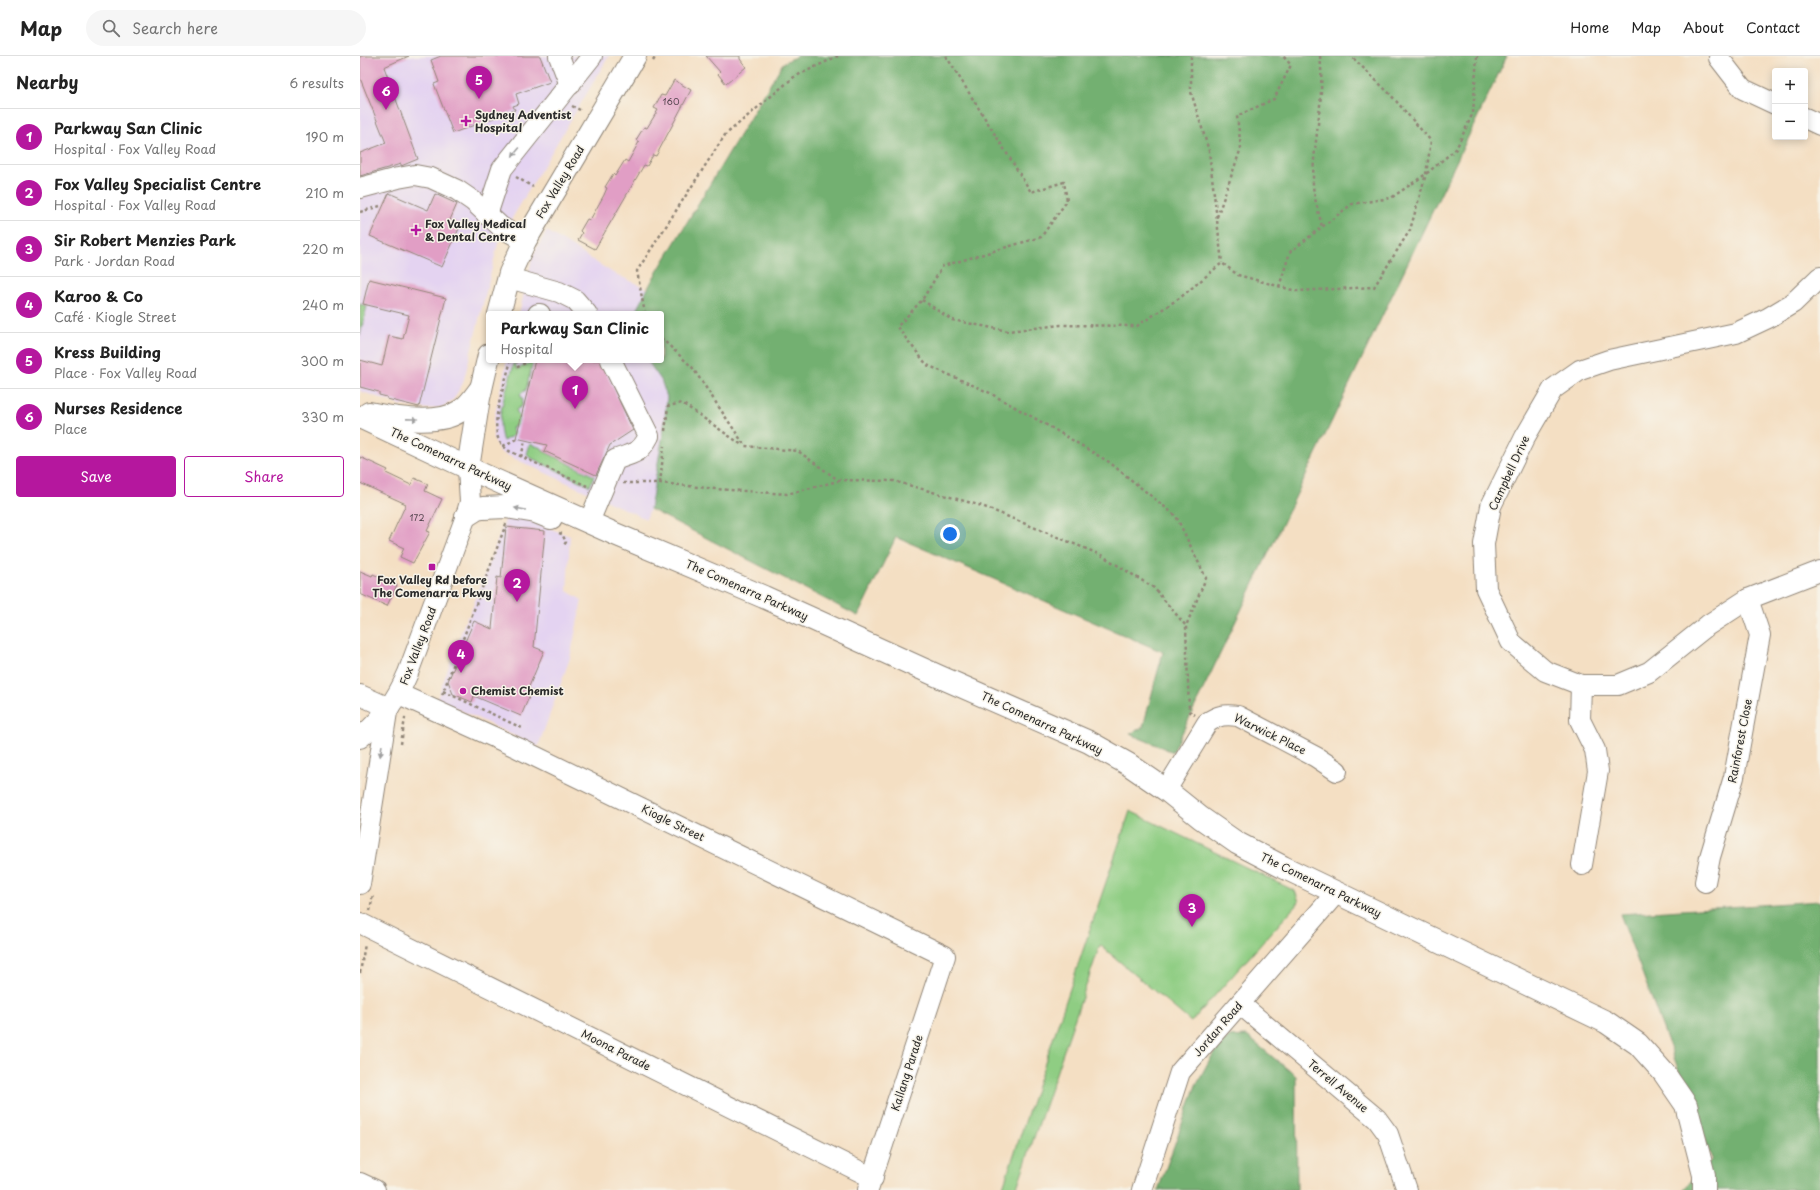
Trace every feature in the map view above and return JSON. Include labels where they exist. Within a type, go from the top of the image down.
[{"type":"main road","name":"Fox Valley Road","points":[[500,311],[509,278],[525,241],[635,56]]},
{"type":"main road","name":"Fox Valley Road","points":[[468,468],[481,388],[487,363]]},
{"type":"main road","points":[[360,411],[406,419],[430,419],[447,416],[460,412],[481,388]]},
{"type":"main road","name":"The Comenarra Parkway","points":[[360,417],[468,468],[615,534],[764,597],[938,676],[1089,742],[1128,764],[1166,790],[1201,818],[1237,843],[1282,867],[1606,1022],[1638,1044],[1664,1072],[1686,1105],[1702,1168],[1704,1190]]},
{"type":"main road","points":[[466,516],[477,509],[483,508],[517,508],[536,512],[570,525],[615,534]]},
{"type":"street","points":[[559,56],[570,85]]},
{"type":"street","points":[[487,215],[502,168],[592,56]]},
{"type":"street","points":[[1720,58],[1743,89],[1772,103]]},
{"type":"street","points":[[1808,119],[1820,125]]},
{"type":"street","points":[[360,188],[415,175],[431,178],[457,190],[473,201],[501,226],[525,241]]},
{"type":"street","name":"Campbell Drive","points":[[1820,277],[1793,302],[1768,318],[1736,333],[1609,360],[1580,370],[1553,389],[1525,437],[1491,506],[1484,544],[1486,589],[1511,642],[1545,670],[1581,685],[1618,684],[1649,672],[1708,625],[1748,599],[1820,571]]},
{"type":"street","points":[[509,278],[559,292],[575,300],[584,311]]},
{"type":"street","points":[[589,522],[615,460],[643,448],[649,436],[612,363]]},
{"type":"street","name":"Fox Valley Road","points":[[360,738],[392,705],[466,516],[470,502],[468,468]]},
{"type":"street","name":"Rainforest Close","points":[[1705,882],[1710,856],[1734,777],[1760,635],[1748,599]]},
{"type":"street","points":[[1581,685],[1580,720],[1595,750],[1598,771],[1582,865]]},
{"type":"street","name":"Kiogle Street","points":[[360,694],[525,751],[945,956]]},
{"type":"street","points":[[360,884],[392,705]]},
{"type":"street","name":"Warwick Place","points":[[1207,723],[1215,716],[1225,714],[1238,716],[1316,757],[1337,771]]},
{"type":"street","points":[[1166,790],[1207,723]]},
{"type":"street","name":"Jordan Road","points":[[1142,1190],[1180,1072],[1337,892]]},
{"type":"street","name":"Moona Parade","points":[[360,923],[871,1184]]},
{"type":"street","name":"Kallang Parade","points":[[871,1184],[945,956]]},
{"type":"street","name":"Terrell Avenue","points":[[1240,1004],[1378,1119],[1388,1134],[1406,1190]]},
{"type":"street","points":[[360,1183],[375,1190]]},
{"type":"path","points":[[644,311],[637,271],[725,135],[794,77],[838,56]]},
{"type":"path","points":[[946,56],[1030,192],[1064,182],[1067,201],[1042,237],[943,266],[922,300],[896,327],[927,365],[988,392],[1078,443],[1109,462],[1176,516],[1206,578],[1186,626],[1189,711],[1207,723]]},
{"type":"path","points":[[1190,56],[1190,92],[1209,151],[1222,263],[1238,275],[1296,291],[1374,287],[1410,230],[1426,174],[1431,141],[1389,93],[1351,56]]},
{"type":"path","points":[[1217,218],[1241,148],[1237,116],[1274,99],[1291,65],[1283,56]]},
{"type":"path","points":[[1320,56],[1319,115],[1312,180],[1322,227]]},
{"type":"path","points":[[1279,287],[1290,252],[1322,227],[1352,204],[1391,198],[1426,174],[1456,149],[1473,113],[1477,56]]},
{"type":"path","points":[[360,212],[380,206]]},
{"type":"path","points":[[922,300],[952,320],[1008,331],[1061,325],[1137,326],[1181,298],[1222,263]]},
{"type":"path","points":[[664,341],[692,367],[745,446]]},
{"type":"path","points":[[510,363],[497,416],[497,435],[502,446],[521,457],[605,485],[618,483],[660,483],[787,494],[838,480],[894,481],[982,506],[1101,555],[1154,588],[1186,626]]},
{"type":"path","points":[[517,363],[518,367],[525,363]]},
{"type":"path","points":[[665,437],[668,406],[682,403],[745,446],[798,451],[838,480]]},
{"type":"path","points":[[502,446],[518,438]]},
{"type":"path","points":[[521,457],[525,441]]},
{"type":"path","points":[[660,483],[664,444]]},
{"type":"path","points":[[440,701],[508,520]]},
{"type":"path","points":[[554,532],[562,534],[569,531]]},
{"type":"path","points":[[562,534],[566,542],[563,547]]},
{"type":"path","points":[[444,691],[524,729]]},
{"type":"shaded area","name":"Sydney Adventist Hospital","points":[[360,56],[609,56],[499,240],[463,383],[453,400],[442,407],[429,409],[400,405],[360,391]]},
{"type":"shaded area","points":[[547,231],[613,273],[648,289],[636,311],[520,311],[533,255]]},
{"type":"shaded area","points":[[506,363],[649,363],[661,380],[667,397],[664,428],[650,509],[646,519],[500,452],[493,438],[494,419]]},
{"type":"shaded area","points":[[507,515],[514,515],[570,536],[567,591],[582,600],[570,658],[538,747],[437,699],[467,616],[469,617]]},
{"type":"green space","points":[[797,56],[1507,56],[1173,752],[1130,734],[1143,727],[1163,652],[896,537],[858,616],[650,509],[664,428],[667,397],[661,380],[649,363],[664,363],[664,311],[636,311],[654,277],[783,63]]},
{"type":"green space","points":[[360,304],[367,306],[360,335]]},
{"type":"green space","points":[[514,363],[518,369],[529,363],[533,363],[526,390],[520,394],[523,400],[522,406],[516,410],[519,416],[517,425],[512,428],[514,435],[503,441],[500,422],[503,402]]},
{"type":"green space","points":[[530,444],[542,448],[543,451],[594,476],[590,486],[529,457],[527,454]]},
{"type":"green space","points":[[1130,811],[1295,891],[1299,902],[1191,1022],[1100,945],[1016,1190],[1002,1190]]},
{"type":"green space","points":[[1820,901],[1820,1190],[1683,1190],[1712,1159],[1620,914]]},
{"type":"green space","points":[[1247,1036],[1296,1076],[1297,1190],[1158,1190],[1196,1085],[1210,1059],[1228,1037]]},
{"type":"building","points":[[360,56],[409,56],[384,67],[418,159],[401,166],[401,164],[360,176],[360,153],[386,143],[360,78]]},
{"type":"building","points":[[441,56],[540,56],[550,82],[516,94],[519,104],[513,106],[515,110],[453,133],[434,84],[439,82],[431,60]]},
{"type":"building","points":[[706,56],[740,56],[740,59],[746,67],[726,84],[718,74],[720,72]]},
{"type":"building","points":[[674,80],[691,90],[656,156],[653,155],[647,166],[644,165],[595,249],[578,240],[582,233],[580,231],[587,219],[590,220],[604,195],[607,188],[605,187],[613,174],[615,176],[625,160],[628,162],[639,142],[636,140],[644,127],[647,128],[658,110],[654,108],[661,95],[665,96]]},
{"type":"building","name":"Fox Valley Medical & Dental Centre","points":[[389,193],[428,210],[435,194],[457,204],[450,220],[461,224],[442,267],[370,236]]},
{"type":"building","points":[[369,279],[446,298],[419,407],[387,399],[387,397],[379,395],[379,392],[360,387],[360,360],[382,366],[389,336],[403,339],[409,315],[363,304]]},
{"type":"building","points":[[534,363],[601,363],[633,430],[610,445],[596,475],[544,451],[547,445],[516,438]]},
{"type":"building","points":[[360,457],[388,470],[386,473],[411,485],[414,478],[428,484],[425,491],[442,499],[427,531],[430,532],[413,563],[400,557],[404,548],[389,541],[406,504],[360,483]]},
{"type":"building","points":[[506,527],[545,531],[534,647],[544,651],[528,689],[532,690],[521,716],[474,696],[472,702],[453,694],[448,681],[474,621],[492,629],[497,577],[501,578]]},
{"type":"building","points":[[360,571],[372,576],[373,574],[397,585],[387,606],[360,594]]},
{"type":"place","name":"Kress Building","points":[[479,99]]},
{"type":"place","name":"Nurses Residence","points":[[386,110]]},
{"type":"place","name":"Sydney Adventist Hospital","points":[[466,121]]},
{"type":"place","name":"Fox Valley Medical & Dental Centre","points":[[416,230]]},
{"type":"place","name":"Parkway San Clinic","points":[[575,409]]},
{"type":"place","name":"Fox Valley Rd before The Comenarra Pkwy","points":[[432,567]]},
{"type":"place","name":"Fox Valley Specialist Centre","points":[[517,602]]},
{"type":"place","name":"Karoo & Co","points":[[461,673]]},
{"type":"place","name":"Chemist Chemist","points":[[463,691]]},
{"type":"place","name":"Sir Robert Menzies Park","points":[[1192,927]]}]
